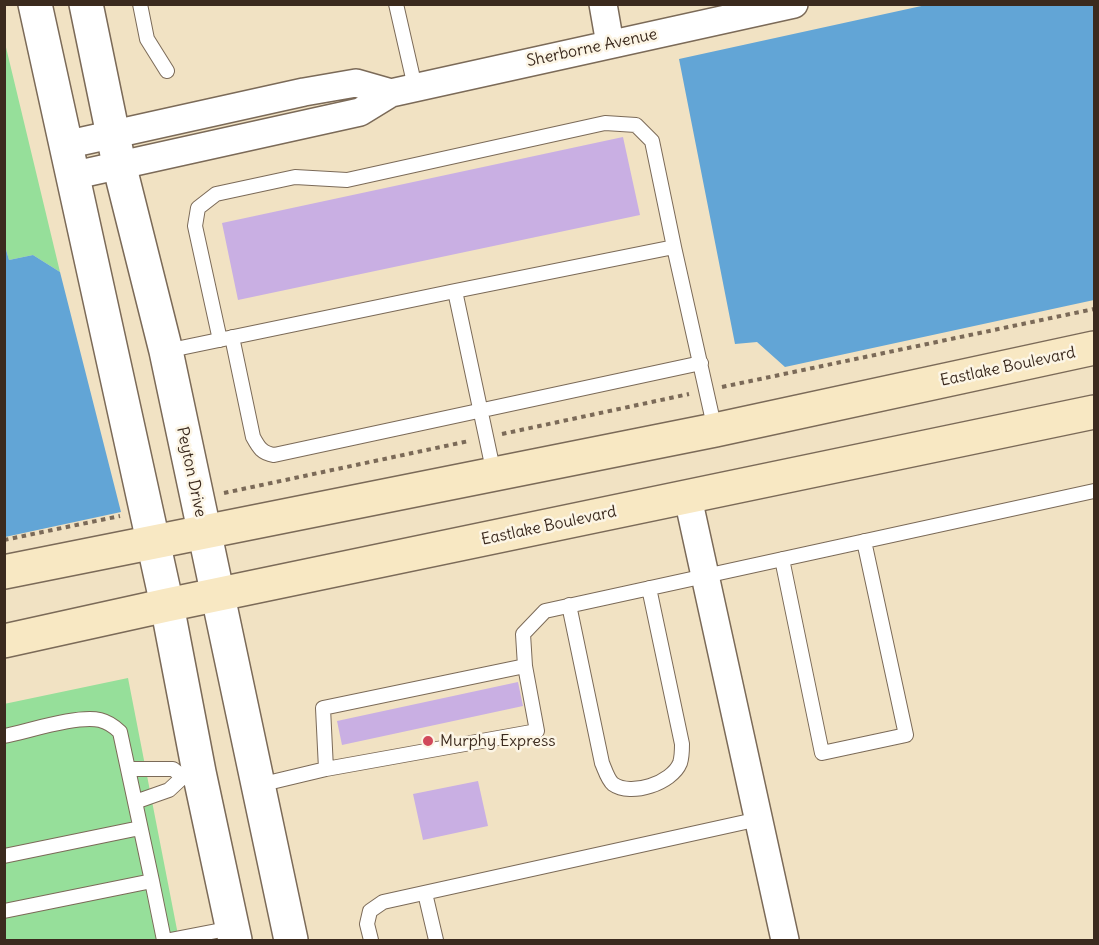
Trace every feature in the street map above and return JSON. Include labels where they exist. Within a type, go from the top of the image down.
[{"type":"main road","name":"Eastlake Boulevard","points":[[4,572],[715,430],[1095,348]]},
{"type":"main road","name":"Eastlake Boulevard","points":[[4,641],[1095,412]]},
{"type":"street","points":[[34,4],[167,605],[191,775],[234,934]]},
{"type":"street","name":"Peyton Drive","points":[[86,4],[116,149],[166,351],[291,940]]},
{"type":"street","points":[[603,4],[610,44]]},
{"type":"street","name":"Sherborne Avenue","points":[[68,160],[116,149],[360,112],[403,90],[794,4]]},
{"type":"street","points":[[687,498],[784,940]]},
{"type":"lane","points":[[140,4],[147,39],[167,71]]},
{"type":"lane","points":[[396,4],[403,90]]},
{"type":"lane","points":[[701,363],[480,412],[274,454],[266,453],[253,437],[195,226],[198,207],[216,194],[295,177],[347,180],[605,123],[636,125],[652,141],[674,247],[701,363],[715,430]]},
{"type":"lane","points":[[166,351],[674,247]]},
{"type":"lane","points":[[455,291],[494,474]]},
{"type":"lane","points":[[258,785],[326,769],[537,730],[525,666],[523,634],[545,611],[1095,491]]},
{"type":"lane","points":[[782,559],[822,753],[906,735],[864,541]]},
{"type":"lane","points":[[569,605],[602,764],[606,773],[611,783],[621,788],[656,785],[672,775],[680,763],[682,744],[649,588]]},
{"type":"lane","points":[[326,769],[323,708],[525,666]]},
{"type":"lane","points":[[4,736],[85,719],[99,720],[112,725],[120,732],[164,940]]},
{"type":"lane","points":[[128,769],[172,770],[191,775]]},
{"type":"lane","points":[[135,802],[169,790],[191,775]]},
{"type":"lane","points":[[371,940],[367,924],[370,910],[383,902],[759,819]]},
{"type":"lane","points":[[4,856],[140,828]]},
{"type":"lane","points":[[4,911],[152,881]]},
{"type":"lane","points":[[425,893],[436,940]]},
{"type":"lane","points":[[170,940],[234,934]]},
{"type":"path","points":[[733,384],[1095,309]]},
{"type":"path","points":[[499,434],[569,421],[691,393]]},
{"type":"path","points":[[230,492],[468,441]]},
{"type":"path","points":[[4,540],[121,515]]},
{"type":"green space","points":[[4,39],[60,272],[33,255],[9,260],[5,246]]},
{"type":"green space","points":[[128,678],[179,940],[5,940],[4,704]]},
{"type":"water","points":[[926,5],[1094,5],[1094,300],[785,367],[757,342],[735,344],[679,59]]},
{"type":"water","points":[[5,246],[9,260],[33,255],[60,272],[121,512],[5,537]]},
{"type":"building","points":[[623,137],[640,215],[238,300],[222,223]]},
{"type":"building","points":[[518,682],[523,706],[342,745],[337,721]]},
{"type":"building","points":[[478,781],[488,826],[423,840],[413,794]]},
{"type":"place","name":"Murphy Express","points":[[428,741]]}]
